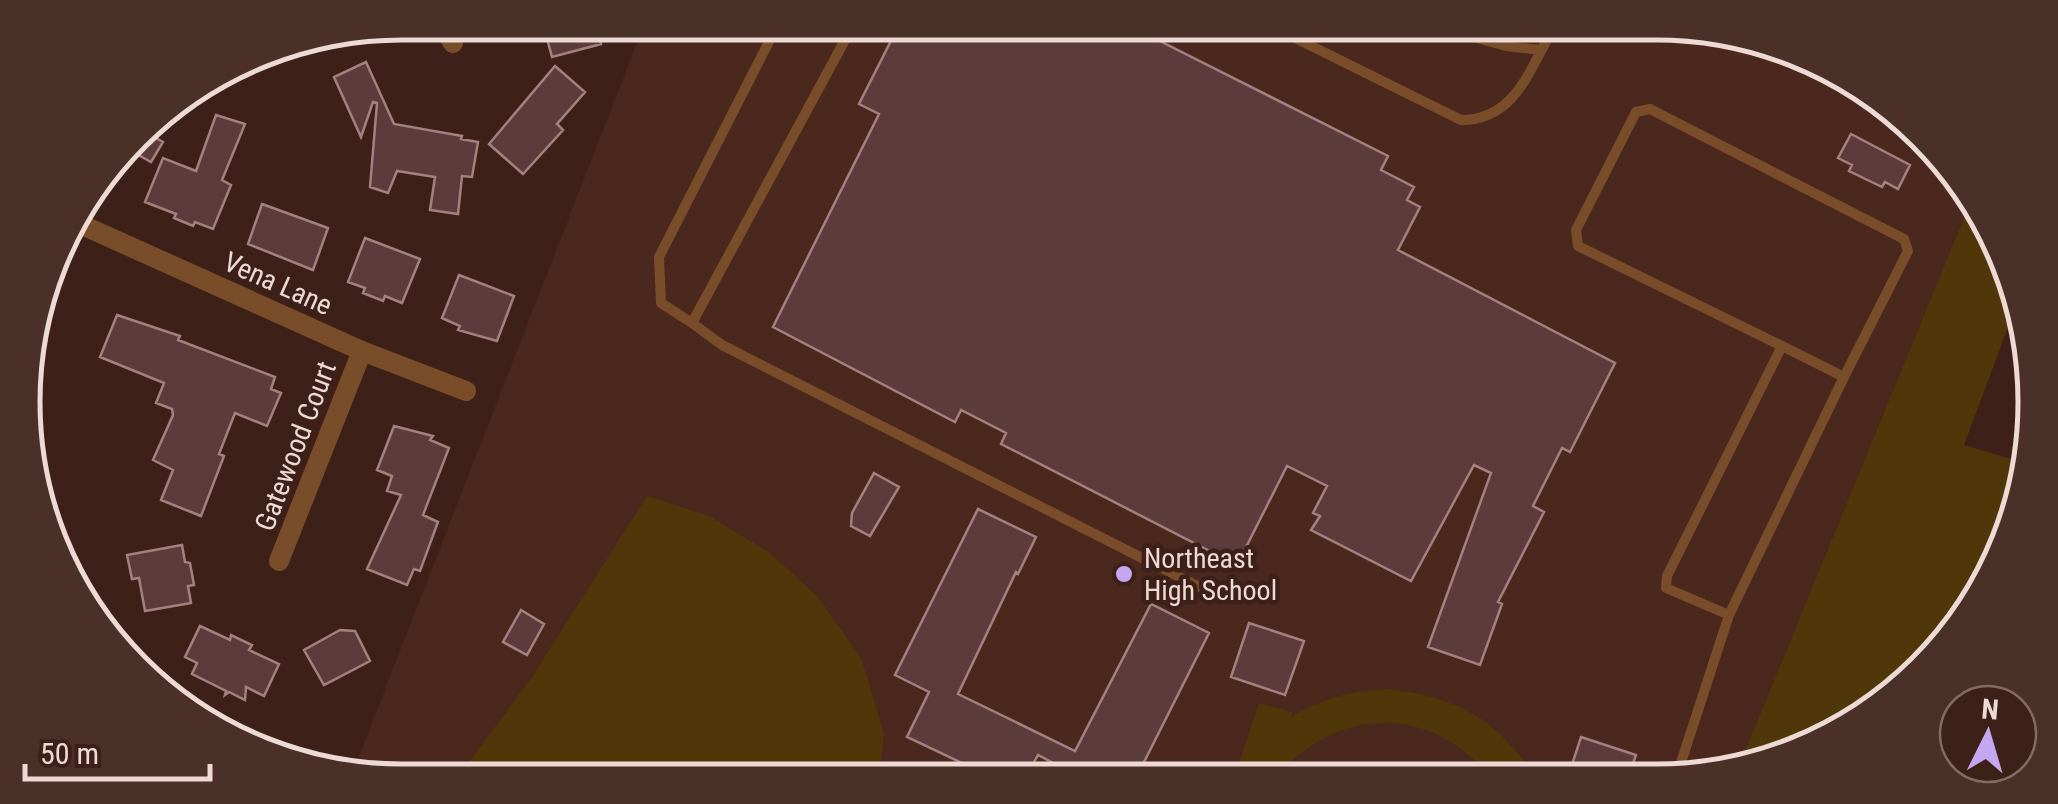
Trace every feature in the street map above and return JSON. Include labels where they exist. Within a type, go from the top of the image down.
[{"type":"street","name":"Vena Lane","points":[[85,226],[362,351],[466,392]]},
{"type":"street","name":"Gatewood Court","points":[[279,561],[362,351]]},
{"type":"lane","points":[[769,40],[659,257],[661,304],[722,345],[1217,596]]},
{"type":"lane","points":[[692,323],[845,40]]},
{"type":"lane","points":[[1300,40],[1461,120],[1481,120],[1506,108],[1547,40]]},
{"type":"lane","points":[[1484,40],[1541,50]]},
{"type":"lane","points":[[1681,763],[1729,615],[1908,251],[1904,239],[1650,108],[1636,112],[1576,230],[1578,246],[1844,377]]},
{"type":"lane","points":[[1729,615],[1666,588],[1667,576],[1782,346]]},
{"type":"shaded area","name":"Northeast High School","points":[[638,40],[1703,43],[1772,59],[1816,77],[1857,101],[1912,146],[1965,214],[1744,753],[1656,764],[357,761]]},
{"type":"shaded area","points":[[1965,214],[1990,263],[2009,324],[1964,445],[2013,460],[2006,496],[1990,541],[1957,603],[1928,641],[1895,674],[1837,716],[1744,753]]},
{"type":"shaded area","points":[[647,496],[709,516],[770,553],[818,597],[861,658],[884,733],[881,764],[467,764],[532,677]]},
{"type":"shaded area","points":[[1361,692],[1411,692],[1453,704],[1490,725],[1525,764],[1477,764],[1441,736],[1413,726],[1385,723],[1328,736],[1290,764],[1239,764],[1259,703],[1292,712],[1292,717],[1315,705]]},
{"type":"building","points":[[547,40],[600,40],[601,44],[552,57]]},
{"type":"building","points":[[891,40],[1158,40],[1388,156],[1381,170],[1414,187],[1407,200],[1420,207],[1398,250],[1615,363],[1570,452],[1562,448],[1533,506],[1544,512],[1498,602],[1502,604],[1480,665],[1428,647],[1491,473],[1474,465],[1411,581],[1311,530],[1320,516],[1313,513],[1327,486],[1287,466],[1237,565],[1001,444],[1006,433],[961,410],[955,422],[773,327],[879,114],[859,104]]},
{"type":"building","points":[[366,62],[394,124],[478,142],[472,177],[462,176],[458,214],[430,210],[435,177],[397,171],[388,193],[370,187],[377,103],[373,102],[361,137],[334,77]]},
{"type":"building","points":[[555,66],[585,92],[557,124],[563,130],[523,174],[489,144]]},
{"type":"building","points":[[216,115],[245,124],[222,180],[231,185],[213,229],[195,222],[193,226],[174,218],[176,214],[145,202],[163,158],[196,171]]},
{"type":"building","points":[[1851,134],[1910,165],[1898,189],[1885,182],[1882,187],[1849,171],[1852,165],[1838,158]]},
{"type":"building","points":[[155,138],[163,142],[151,162],[138,155]]},
{"type":"building","points":[[262,204],[328,228],[313,270],[248,244]]},
{"type":"building","points":[[365,238],[420,259],[402,303],[385,296],[383,301],[348,282]]},
{"type":"building","points":[[459,275],[514,296],[497,341],[458,330],[460,326],[442,318]]},
{"type":"building","points":[[117,315],[180,336],[178,340],[275,377],[271,389],[281,393],[267,426],[235,413],[219,454],[224,456],[201,516],[161,500],[173,470],[153,460],[173,415],[172,409],[156,403],[164,383],[100,357]]},
{"type":"building","points":[[394,426],[433,436],[430,440],[449,448],[423,515],[438,522],[420,571],[414,569],[407,585],[367,569],[401,495],[387,491],[392,476],[377,470]]},
{"type":"building","points":[[874,473],[899,487],[870,536],[851,526],[852,513]]},
{"type":"building","points":[[978,509],[1036,537],[958,694],[1075,751],[1151,604],[1209,633],[1143,764],[1055,764],[1038,755],[1033,764],[959,764],[907,737],[929,692],[895,675]]},
{"type":"building","points":[[182,545],[194,585],[188,586],[191,603],[145,611],[139,578],[132,579],[127,555]]},
{"type":"building","points":[[521,610],[544,624],[527,655],[503,642]]},
{"type":"building","points":[[1249,623],[1304,641],[1285,695],[1231,677]]},
{"type":"building","points":[[200,626],[252,645],[249,650],[279,664],[264,696],[246,687],[245,700],[229,692],[225,695],[226,691],[192,674],[197,663],[185,657]]},
{"type":"building","points":[[340,630],[355,631],[370,661],[324,685],[304,650]]},
{"type":"building","points":[[1581,737],[1636,755],[1633,764],[1572,764]]},
{"type":"place","name":"Northeast High School","points":[[1124,574]]}]
